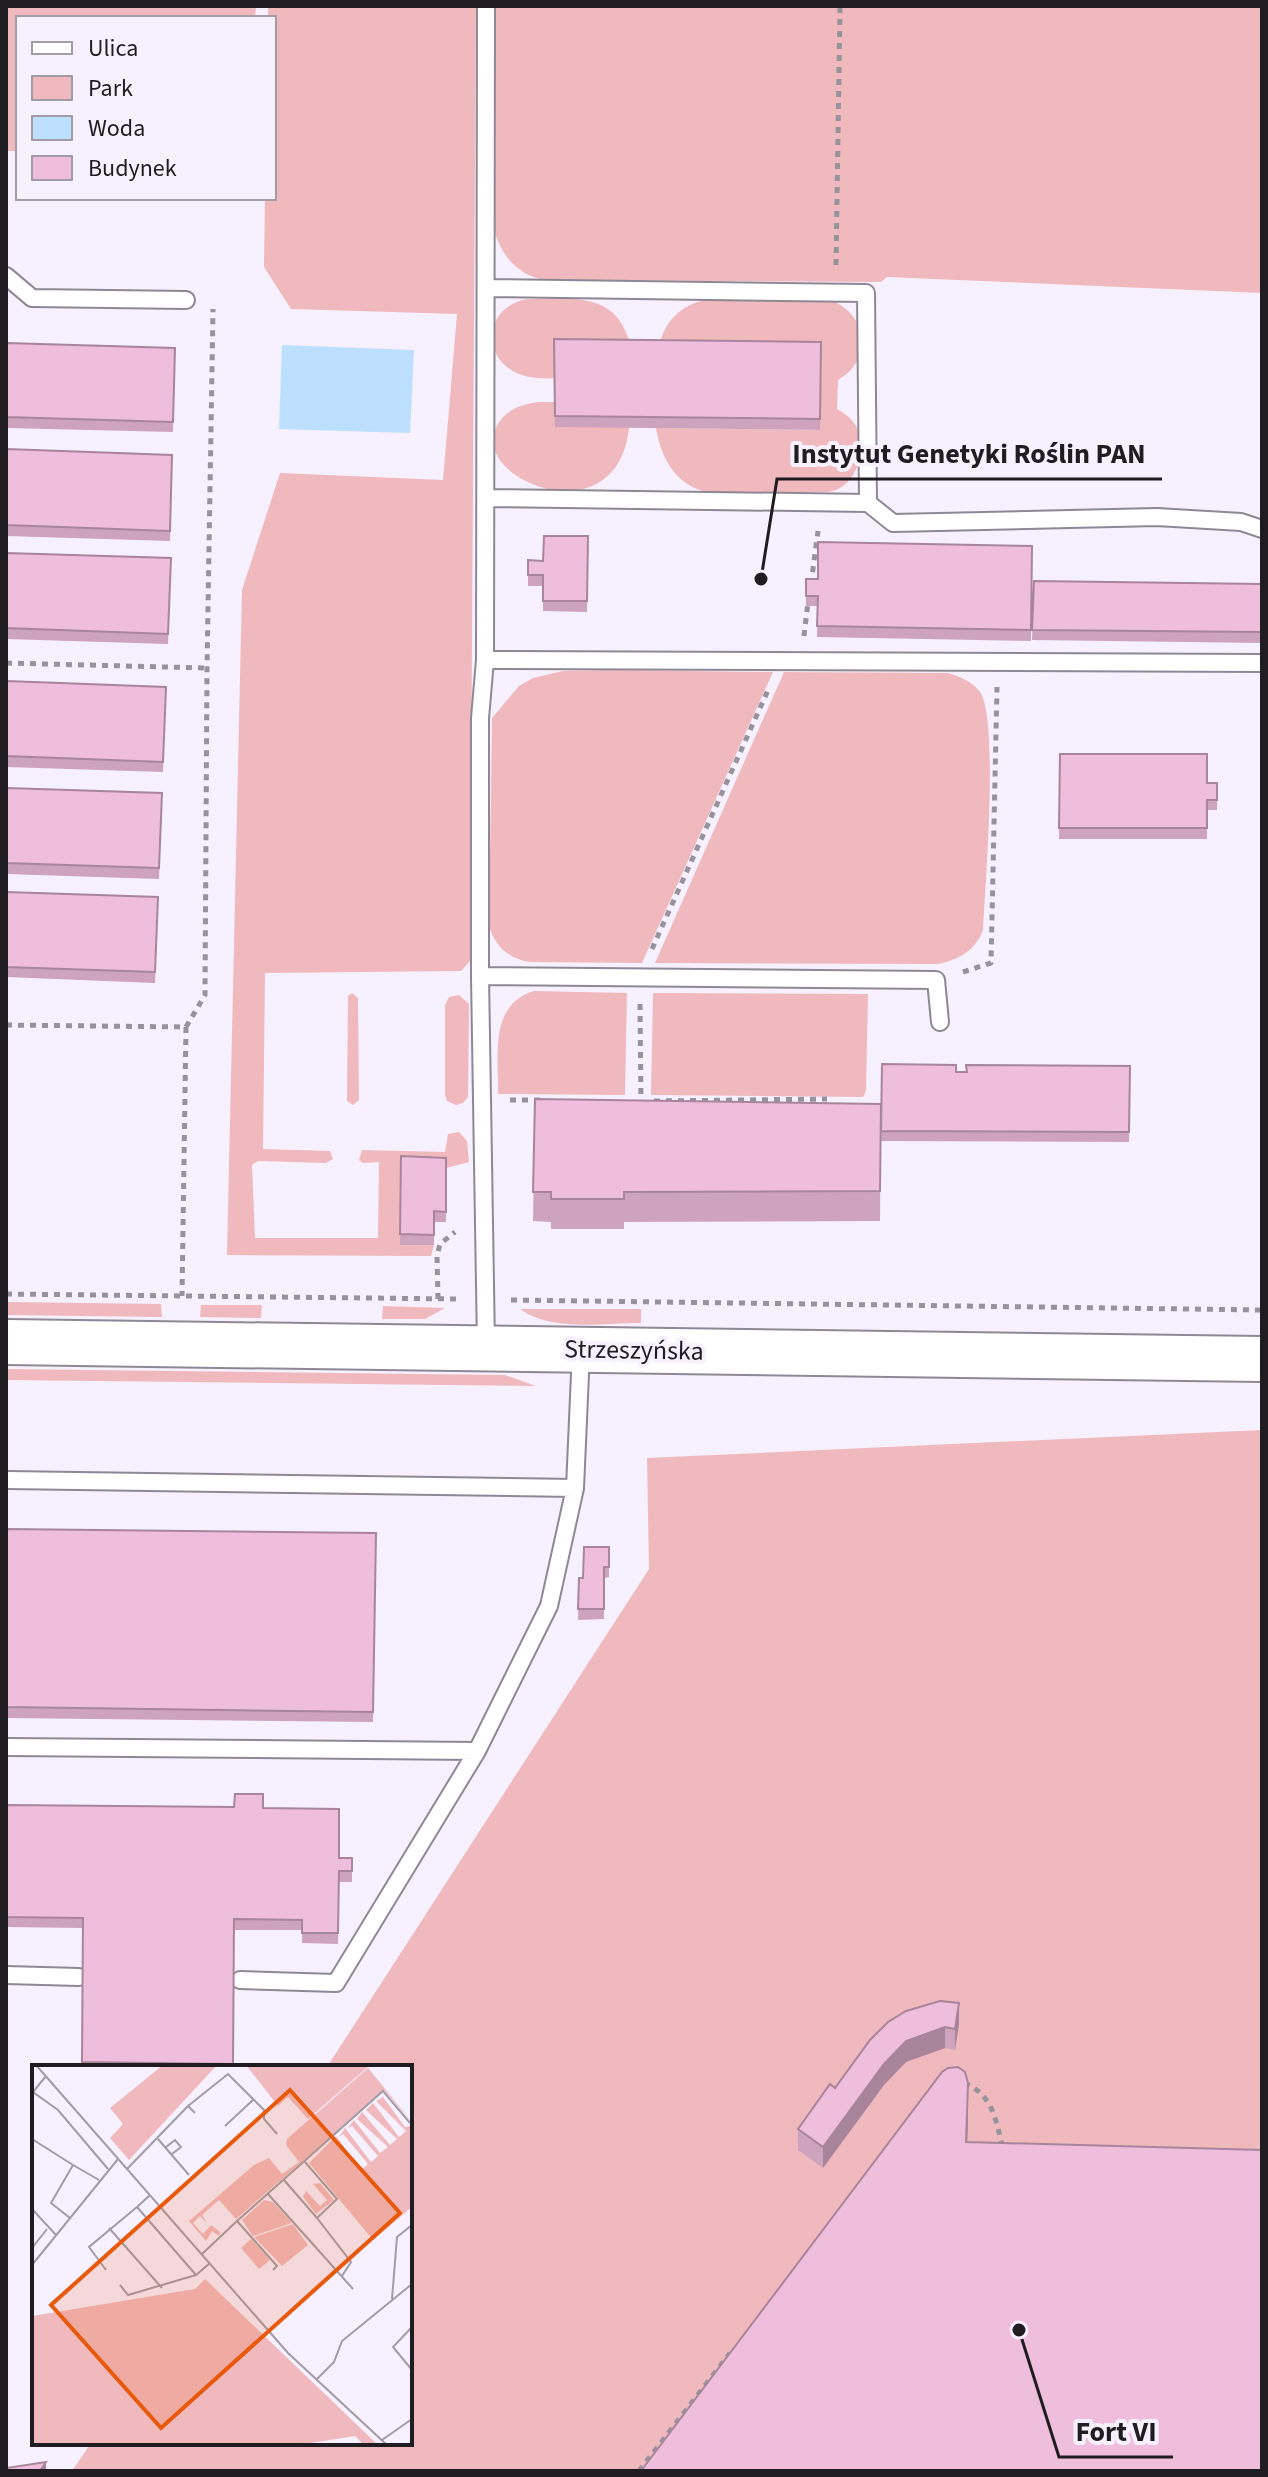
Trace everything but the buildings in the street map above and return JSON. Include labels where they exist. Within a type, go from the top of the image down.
[{"type":"street","name":"Strzeszyńska","points":[[6,1342],[1262,1359]]},
{"type":"lane","points":[[486,6],[485,660],[480,718],[482,1227],[486,1347]]},
{"type":"lane","points":[[6,276],[32,298],[186,300]]},
{"type":"lane","points":[[486,288],[866,293],[868,503]]},
{"type":"lane","points":[[486,498],[868,503],[893,523],[1157,517],[1241,522],[1262,529]]},
{"type":"lane","points":[[485,660],[1262,663]]},
{"type":"lane","points":[[480,976],[936,980],[940,1022]]},
{"type":"lane","points":[[240,1980],[336,1983],[477,1751],[549,1606],[575,1488],[581,1349]]},
{"type":"lane","points":[[6,1480],[575,1488]]},
{"type":"lane","points":[[6,1747],[477,1751]]},
{"type":"lane","points":[[6,1975],[79,1977]]},
{"type":"path","points":[[836,293],[840,6]]},
{"type":"path","points":[[182,1296],[186,1027],[205,995],[213,299],[186,300]]},
{"type":"path","points":[[801,662],[822,502]]},
{"type":"path","points":[[642,1113],[639,977],[781,662]]},
{"type":"path","points":[[936,980],[991,963],[998,662]]},
{"type":"path","points":[[6,663],[207,668]]},
{"type":"path","points":[[6,1025],[186,1027]]},
{"type":"path","points":[[627,1101],[827,1099]]},
{"type":"path","points":[[481,1100],[554,1100]]},
{"type":"path","points":[[438,1299],[437,1256],[440,1244],[456,1231],[482,1227]]},
{"type":"path","points":[[6,1294],[1262,1310]]},
{"type":"path","points":[[953,2079],[979,2089],[993,2108],[1004,2151]]},
{"type":"path","points":[[639,2471],[734,2348]]},
{"type":"green space","points":[[6,6],[256,6],[255,16],[16,16],[16,151],[6,151]]},
{"type":"green space","points":[[268,6],[476,6],[470,961],[461,971],[265,973],[263,1149],[330,1151],[333,1159],[326,1163],[258,1161],[252,1165],[255,1238],[378,1238],[379,1162],[363,1163],[359,1160],[362,1150],[445,1152],[448,1134],[459,1132],[467,1141],[469,1162],[446,1168],[400,1244],[434,1245],[431,1256],[227,1255],[242,590],[280,473],[443,480],[457,314],[291,309],[264,267],[265,200],[276,200],[276,16],[268,16]]},
{"type":"green space","points":[[494,6],[1262,6],[1262,293],[887,277],[881,282],[536,278],[511,262],[500,245],[493,225]]},
{"type":"green space","points":[[527,299],[575,299],[603,306],[614,314],[630,344],[556,378],[519,374],[496,354],[492,341],[493,327],[499,315],[511,305]]},
{"type":"green space","points":[[711,299],[831,300],[853,316],[862,338],[861,350],[857,361],[838,380],[837,409],[850,418],[857,428],[861,451],[856,470],[844,485],[827,492],[706,492],[686,483],[671,468],[656,428],[819,430],[658,351],[664,331],[675,316],[691,305]]},
{"type":"green space","points":[[555,402],[629,428],[619,462],[599,483],[573,491],[546,489],[521,479],[502,463],[493,444],[498,424],[516,408]]},
{"type":"green space","points":[[563,671],[773,672],[642,963],[521,960],[503,950],[489,926],[492,718],[519,686],[533,678]]},
{"type":"green space","points":[[784,672],[948,673],[970,682],[980,692],[986,708],[989,735],[986,879],[983,930],[966,953],[939,964],[655,963]]},
{"type":"green space","points":[[534,991],[627,993],[625,1095],[498,1094],[499,1034],[503,1020],[519,998]]},
{"type":"green space","points":[[352,993],[358,998],[359,1100],[353,1105],[347,1101],[348,996]]},
{"type":"green space","points":[[653,993],[868,994],[866,1091],[863,1097],[651,1095]]},
{"type":"green space","points":[[459,995],[469,1004],[468,1097],[456,1105],[447,1101],[445,1095],[445,1005],[449,997]]},
{"type":"green space","points":[[6,1302],[161,1304],[162,1317],[6,1315]]},
{"type":"green space","points":[[201,1305],[262,1305],[261,1318],[200,1317]]},
{"type":"green space","points":[[383,1306],[445,1308],[425,1319],[382,1319]]},
{"type":"green space","points":[[520,1309],[641,1309],[641,1323],[562,1324]]},
{"type":"green space","points":[[6,1369],[505,1375],[536,1386],[6,1380]]},
{"type":"green space","points":[[1262,1430],[1262,2471],[72,2471],[90,2445],[412,2445],[412,2065],[328,2065],[649,1569],[647,1458]]},
{"type":"water","points":[[282,345],[414,350],[410,433],[279,429]]},
{"type":"place","name":"Instytut Genetyki Roślin PAN","points":[[761,579]]},
{"type":"place","name":"Fort VI","points":[[1019,2330]]}]
